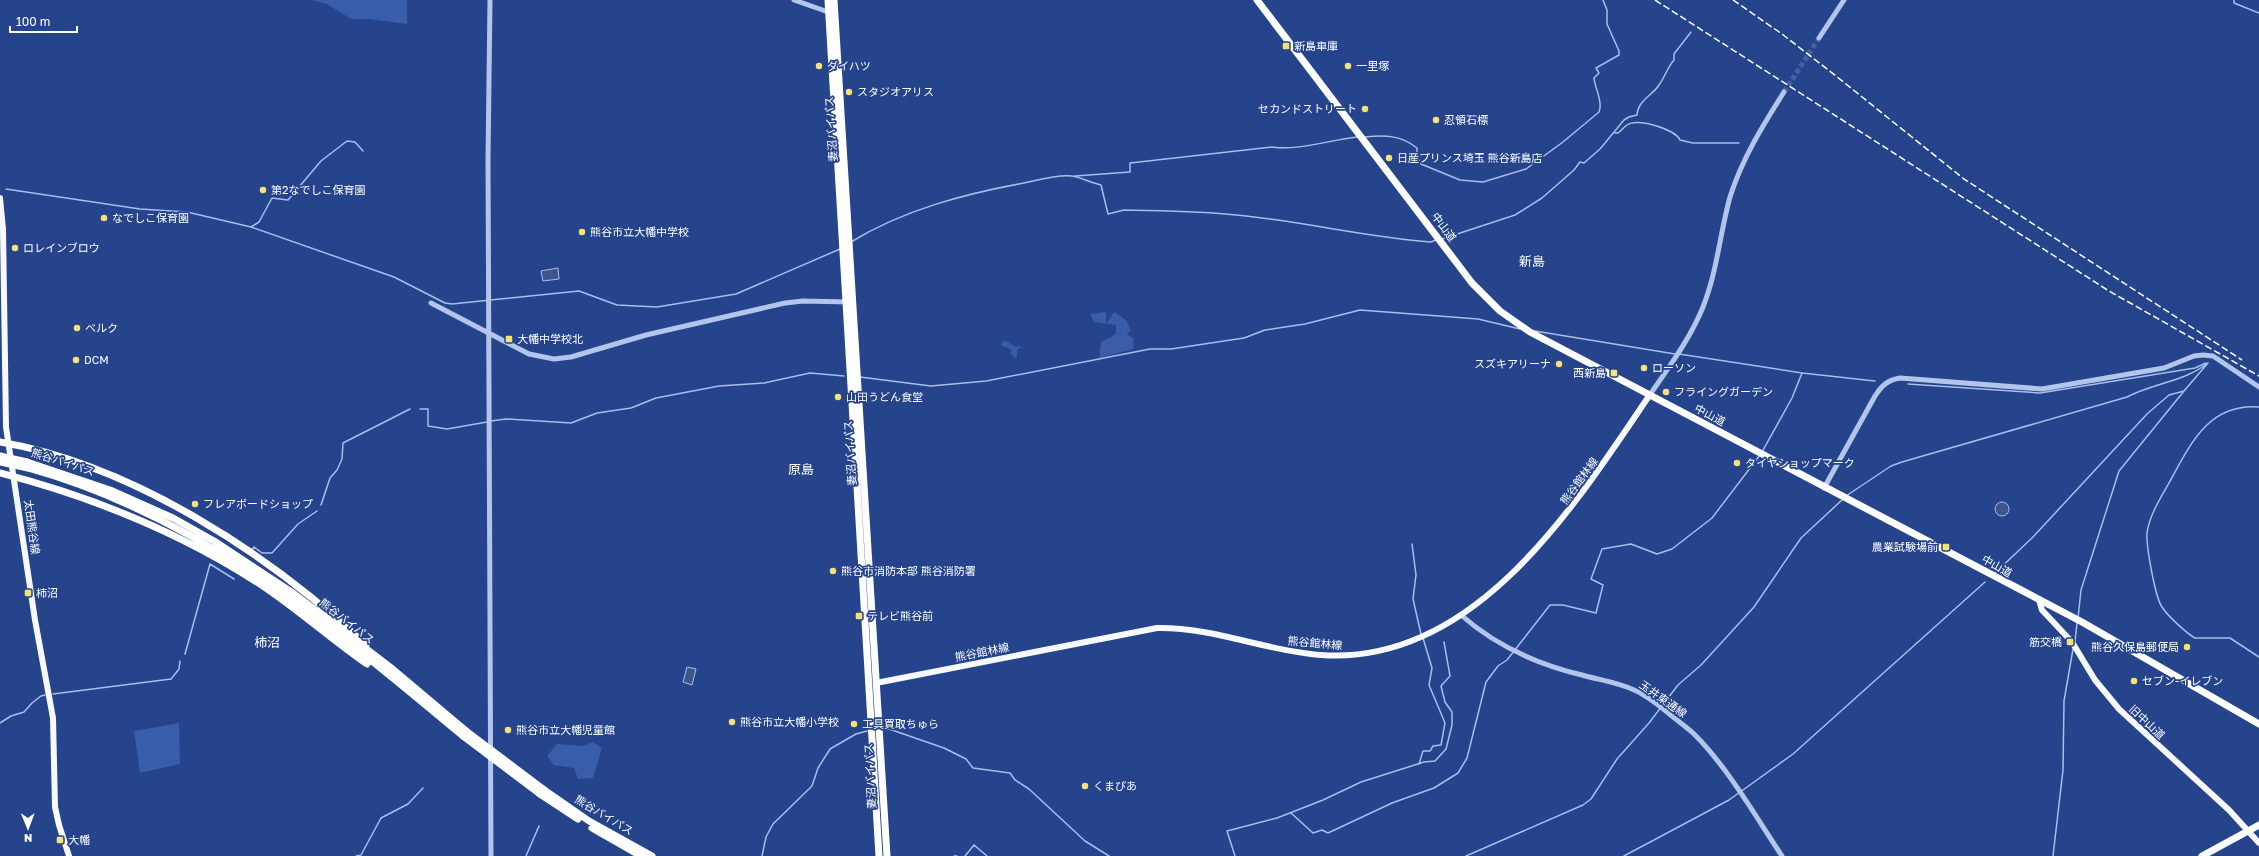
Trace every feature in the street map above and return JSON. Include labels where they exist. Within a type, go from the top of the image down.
[{"type":"highway","name":"妻沼バイパス","points":[[828,0],[832,13]]},
{"type":"highway","name":"妻沼バイパス","points":[[834,0],[832,13],[846,237],[878,856]]},
{"type":"highway","name":"中山道","points":[[1257,0],[1487,300],[1522,327],[1649,396],[2082,622],[2259,724]]},
{"type":"highway","name":"妻沼バイパス","points":[[849,302],[887,856]]},
{"type":"highway","points":[[0,442],[38,450],[90,467],[136,487],[192,516],[241,547],[303,591],[390,666]]},
{"type":"highway","name":"熊谷バイパス","points":[[0,456],[110,490],[189,527],[293,593],[390,666],[464,733]]},
{"type":"highway","name":"熊谷バイパス","points":[[0,462],[28,465],[109,496],[160,518],[212,546],[294,601],[541,792],[607,837],[641,856]]},
{"type":"highway","points":[[0,473],[101,504],[150,524],[205,550],[264,587],[346,650],[412,693]]},
{"type":"highway","name":"熊谷バイパス","points":[[541,792],[652,856]]},
{"type":"highway","points":[[2202,856],[2259,825]]},
{"type":"highway","points":[[607,837],[635,856]]},
{"type":"main road","name":"太田熊谷線","points":[[0,198],[3,237],[6,414],[8,444],[15,477],[34,613],[53,718],[56,811],[69,856]]},
{"type":"main road","name":"熊谷館林線","points":[[876,683],[1157,628],[1178,628],[1204,631],[1296,652],[1336,656],[1366,653],[1403,644],[1423,636],[1461,615],[1523,563],[1564,518],[1588,486],[1649,396]]},
{"type":"main road","name":"旧中山道","points":[[2039,600],[2042,610],[2072,642],[2095,680],[2119,710],[2229,810],[2259,843]]},
{"type":"street","points":[[490,0],[488,332],[491,856]]},
{"type":"street","points":[[794,0],[832,13]]},
{"type":"street","points":[[1819,38],[1844,0]]},
{"type":"street","points":[[1649,396],[1690,334],[1699,316],[1710,287],[1722,227],[1736,181],[1762,127],[1784,92]]},
{"type":"street","points":[[431,302],[529,354],[546,359],[563,359],[646,335],[785,303],[804,301],[849,302]]},
{"type":"street","points":[[1824,488],[1880,387],[1890,380],[1900,378],[2042,389],[2164,368],[2203,354],[2212,356],[2259,387]]},
{"type":"street","name":"玉井東通線","points":[[1461,615],[1480,632],[1514,652],[1538,662],[1581,675],[1619,684],[1635,690],[1661,708],[1700,741],[1738,792],[1782,856]]},
{"type":"shaded area","points":[[312,0],[407,0],[407,24],[369,19],[351,19],[327,4]]},
{"type":"shaded area","points":[[558,268],[559,279],[543,281],[541,271]]},
{"type":"shaded area","points":[[1106,312],[1106,324],[1094,322],[1090,314]]},
{"type":"shaded area","points":[[1114,312],[1126,320],[1131,330],[1127,334],[1133,338],[1134,349],[1099,358],[1101,342],[1116,334],[1116,325],[1106,324]]},
{"type":"shaded area","points":[[1004,340],[1016,347],[1020,346],[1021,348],[1017,349],[1016,359],[1010,353],[1012,350],[1001,345]]},
{"type":"shaded area","points":[[2002,502],[2007,504],[2009,509],[2007,514],[2002,516],[1997,514],[1995,509],[1997,504]]},
{"type":"shaded area","points":[[687,667],[696,669],[692,685],[683,682]]},
{"type":"shaded area","points":[[179,723],[180,764],[140,773],[134,731]]},
{"type":"shaded area","points":[[593,742],[602,748],[593,778],[578,779],[574,768],[554,765],[547,756],[557,744],[582,746]]},
{"type":"waterway","points":[[1365,137],[1386,136],[1399,138],[1417,148],[1417,156],[1421,164],[1460,180],[1483,182],[1526,169],[1563,142],[1599,112],[1600,104],[1594,78],[1599,73],[1596,68],[1619,55],[1619,51],[1607,24],[1607,10],[1603,0]]},
{"type":"waterway","points":[[2234,0],[2234,3],[2259,13]]},
{"type":"waterway","points":[[1442,239],[1515,215],[1542,198],[1574,170],[1580,162],[1584,163],[1600,149],[1624,120],[1637,115],[1640,105],[1659,85],[1674,60],[1674,54],[1691,32]]},
{"type":"waterway","points":[[1615,133],[1618,133],[1627,125],[1639,123],[1656,126],[1671,132],[1680,140],[1693,143],[1739,143]]},
{"type":"waterway","points":[[1075,176],[1130,172],[1130,163],[1272,147],[1292,148],[1357,137]]},
{"type":"waterway","points":[[251,227],[259,222],[272,198],[288,200],[321,161],[347,141],[355,142],[363,151]]},
{"type":"waterway","points":[[851,242],[892,221],[934,205],[979,192],[1060,176],[1075,177],[1101,185],[1108,214],[1124,210],[1180,211],[1222,214],[1285,221],[1406,240],[1431,242],[1436,240]]},
{"type":"waterway","points":[[6,189],[140,209],[187,212],[251,227],[394,277],[445,303],[452,304],[579,291],[617,305],[657,307],[736,294],[840,249]]},
{"type":"waterway","points":[[860,377],[931,386],[986,381],[1150,349],[1171,349],[1244,338],[1265,330],[1305,324],[1360,310],[1478,319],[1520,329]]},
{"type":"waterway","points":[[1535,331],[1675,354]]},
{"type":"waterway","points":[[1679,354],[1802,373],[1875,381]]},
{"type":"waterway","points":[[1908,384],[2040,393],[2195,368],[2206,363]]},
{"type":"waterway","points":[[1846,496],[1891,466],[2127,397],[2147,388],[2189,374],[2208,363]]},
{"type":"waterway","points":[[1995,573],[2032,538],[2147,414],[2169,395],[2184,391],[2208,363]]},
{"type":"waterway","points":[[491,421],[506,419],[571,423],[597,413],[631,408],[656,398],[719,386],[764,383],[810,373],[844,376]]},
{"type":"waterway","points":[[1762,452],[1792,398],[1802,373]]},
{"type":"waterway","points":[[2078,618],[2081,590],[2119,471],[2184,391]]},
{"type":"waterway","points":[[2259,407],[2241,408],[2226,412],[2214,419],[2203,429],[2193,441],[2159,500],[2150,520],[2147,533],[2149,559],[2154,582],[2159,601],[2168,615],[2195,638],[2230,638],[2259,657]]},
{"type":"waterway","points":[[321,505],[330,478],[337,470],[342,459],[343,443],[410,409]]},
{"type":"waterway","points":[[420,409],[428,409],[428,426],[447,429],[487,422]]},
{"type":"waterway","points":[[1291,813],[1313,833],[1322,830],[1328,833],[1392,803],[1434,788],[1458,773],[1467,758],[1486,682],[1498,666],[1507,660],[1550,605],[1563,605],[1596,613],[1603,585],[1591,579],[1602,549],[1631,544],[1657,554],[1672,549],[1712,518],[1760,455]]},
{"type":"waterway","points":[[1466,856],[1583,805],[1591,799],[1617,759],[1649,723],[1678,685],[1701,665],[1754,607],[1801,538],[1842,500]]},
{"type":"waterway","points":[[251,551],[254,547],[262,553],[272,553],[298,524],[317,511]]},
{"type":"waterway","points":[[1412,544],[1416,575],[1413,599],[1421,634]]},
{"type":"waterway","points":[[185,654],[210,564],[234,579]]},
{"type":"waterway","points":[[1624,856],[1729,800],[1793,754],[1985,582]]},
{"type":"waterway","points":[[2075,641],[2077,623]]},
{"type":"waterway","points":[[1419,764],[1423,751],[1430,751],[1433,746],[1441,745],[1445,723],[1429,685],[1432,668],[1423,638]]},
{"type":"waterway","points":[[1235,856],[1227,831],[1277,818],[1323,800],[1361,782],[1424,762],[1435,761],[1446,749],[1452,725],[1452,712],[1445,702],[1441,686],[1450,676],[1444,642]]},
{"type":"waterway","points":[[2053,856],[2063,770],[2064,701],[2073,649]]},
{"type":"waterway","points":[[53,694],[171,679],[179,669],[180,661]]},
{"type":"waterway","points":[[0,723],[11,716],[24,712],[32,703],[41,696],[45,695]]},
{"type":"waterway","points":[[883,729],[889,729],[944,748],[966,759],[973,768],[1010,773],[1015,780],[1029,789],[1085,841],[1109,856]]},
{"type":"waterway","points":[[762,856],[766,837],[773,824],[812,786],[818,768],[830,749],[856,734],[867,731]]},
{"type":"waterway","points":[[356,856],[361,855],[381,818],[408,804],[423,788]]},
{"type":"waterway","points":[[526,856],[539,826]]},
{"type":"waterway","points":[[965,856],[974,845],[987,856]]},
{"type":"tunnel","points":[[1784,92],[1819,38]]},
{"type":"railway","points":[[1655,0],[2109,291],[2259,376]]},
{"type":"railway","points":[[1733,0],[1782,34],[1964,179],[2242,360]]},
{"type":"place","name":"新島車庫","points":[[1286,46]]},
{"type":"place","name":"ダイハツ","points":[[819,66]]},
{"type":"place","name":"一里塚","points":[[1348,66]]},
{"type":"place","name":"スタジオアリス","points":[[849,92]]},
{"type":"place","name":"セカンドストリート","points":[[1365,109]]},
{"type":"place","name":"忍領石標","points":[[1436,120]]},
{"type":"place","name":"日産プリンス埼玉 熊谷新島店","points":[[1389,158]]},
{"type":"place","name":"第2なでしこ保育園","points":[[263,190]]},
{"type":"place","name":"なでしこ保育園","points":[[104,218]]},
{"type":"place","name":"熊谷市立大幡中学校","points":[[582,232]]},
{"type":"place","name":"ロレインブロウ","points":[[15,248]]},
{"type":"place","name":"ベルク","points":[[77,328]]},
{"type":"place","name":"大幡中学校北","points":[[509,339]]},
{"type":"place","name":"DCM","points":[[76,360]]},
{"type":"place","name":"スズキアリーナ","points":[[1559,364]]},
{"type":"place","name":"ローソン","points":[[1644,368]]},
{"type":"place","name":"西新島","points":[[1614,373]]},
{"type":"place","name":"フライングガーデン","points":[[1666,392]]},
{"type":"place","name":"山田うどん食堂","points":[[838,397]]},
{"type":"place","name":"タイヤショップマーク","points":[[1737,463]]},
{"type":"place","name":"フレアボードショップ","points":[[195,504]]},
{"type":"place","name":"農業試験場前","points":[[1946,547]]},
{"type":"place","name":"熊谷市消防本部 熊谷消防署","points":[[833,571]]},
{"type":"place","name":"柿沼","points":[[28,593]]},
{"type":"place","name":"テレビ熊谷前","points":[[859,616]]},
{"type":"place","name":"筋交橋","points":[[2070,642]]},
{"type":"place","name":"熊谷久保島郵便局","points":[[2187,647]]},
{"type":"place","name":"セブン-イレブン","points":[[2134,681]]},
{"type":"place","name":"熊谷市立大幡小学校","points":[[732,722]]},
{"type":"place","name":"工具買取ちゅら","points":[[854,724]]},
{"type":"place","name":"熊谷市立大幡児童館","points":[[508,730]]},
{"type":"place","name":"くまぴあ","points":[[1085,786]]},
{"type":"place","name":"大幡","points":[[60,840]]},
{"type":"district","name":"新島","points":[[1532,261]]},
{"type":"district","name":"原島","points":[[801,469]]},
{"type":"district","name":"柿沼","points":[[267,642]]}]
